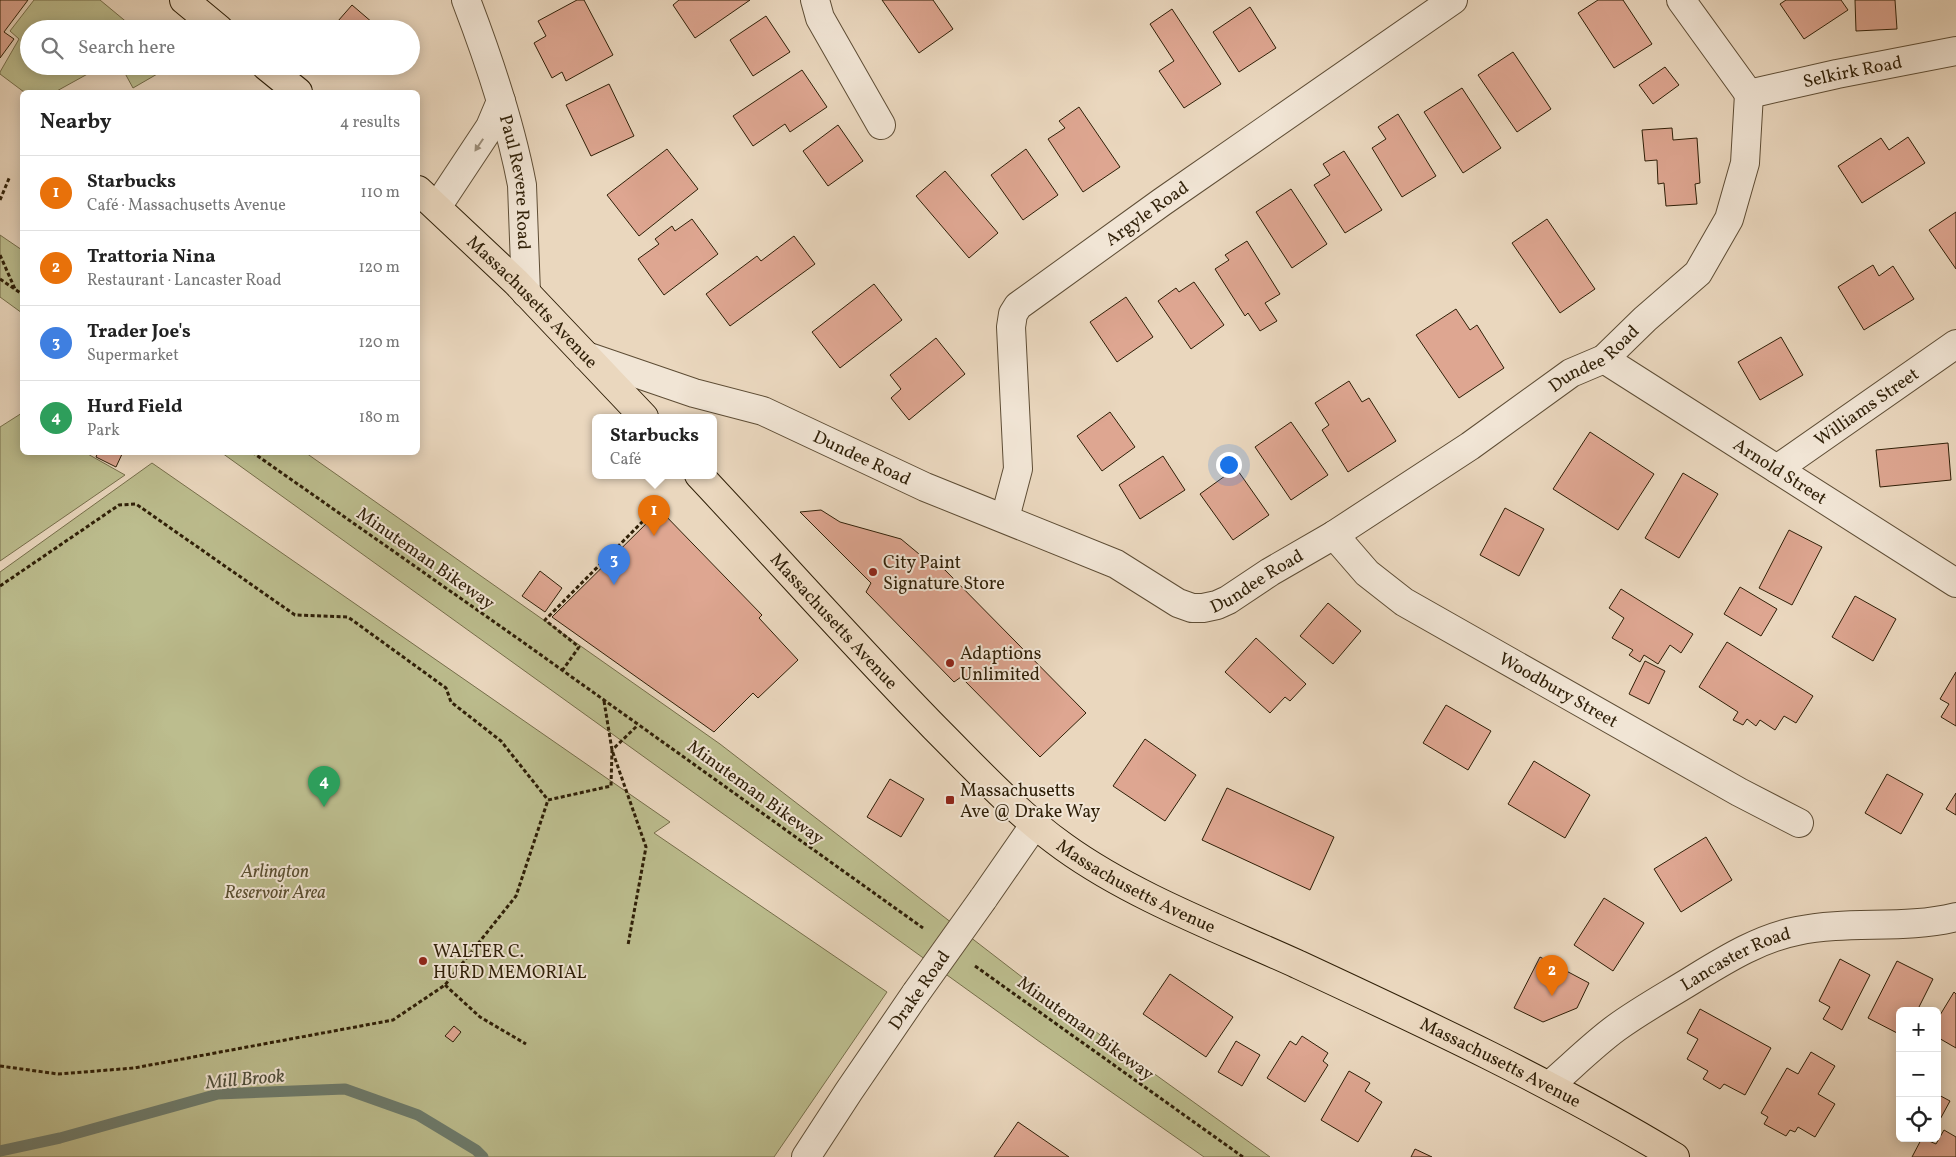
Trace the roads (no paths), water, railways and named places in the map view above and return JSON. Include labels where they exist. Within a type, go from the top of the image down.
[{"type":"main road","points":[[184,0],[209,20]]},
{"type":"main road","points":[[277,75],[296,90]]},
{"type":"main road","name":"Massachusetts Avenue","points":[[427,199],[526,293],[641,414]]},
{"type":"main road","name":"Massachusetts Avenue","points":[[703,479],[886,677],[994,788],[1065,848],[1119,882],[1402,1013],[1550,1085],[1675,1157]]},
{"type":"street","name":"Paul Revere Road","points":[[466,0],[501,102],[522,185],[526,293]]},
{"type":"street","points":[[815,0],[820,18],[881,125]]},
{"type":"street","name":"Argyle Road","points":[[1005,518],[1018,469],[1011,327],[1013,314],[1018,306],[1146,214],[1453,0]]},
{"type":"street","points":[[1681,0],[1749,94]]},
{"type":"street","name":"Selkirk Road","points":[[1749,94],[1837,74],[1956,51]]},
{"type":"street","name":"Dundee Road","points":[[586,356],[694,393],[763,411],[925,487],[1116,564],[1178,603],[1197,608],[1217,605],[1228,600],[1270,572],[1334,536],[1470,446],[1571,373],[1604,358],[1644,319],[1698,273],[1729,219],[1745,163],[1749,94]]},
{"type":"street","name":"Paul Revere Road","points":[[427,199],[490,127],[501,102]]},
{"type":"street","name":"Williams Street","points":[[1777,469],[1956,344]]},
{"type":"street","name":"Arnold Street","points":[[1604,358],[1956,583]]},
{"type":"street","name":"Woodbury Street","points":[[1334,536],[1367,573],[1404,602],[1739,792],[1799,823]]},
{"type":"street","name":"Drake Road","points":[[806,1157],[848,1091],[1035,824]]},
{"type":"street","name":"Lancaster Road","points":[[1550,1085],[1616,1028],[1728,959],[1762,942],[1797,931],[1862,924],[1899,924],[1956,917]]},
{"type":"waterway","name":"Mill Brook","points":[[0,1151],[60,1138],[218,1094],[345,1089],[418,1115],[476,1150],[483,1157]]},
{"type":"place","name":"Starbucks","points":[[654,536]]},
{"type":"place","name":"City Paint Signature Store","points":[[873,572]]},
{"type":"place","name":"Trader Joe's","points":[[614,585]]},
{"type":"place","name":"Adaptions Unlimited","points":[[950,663]]},
{"type":"place","name":"Massachusetts Ave @ Drake Way","points":[[950,800]]},
{"type":"place","name":"Hurd Field","points":[[324,807]]},
{"type":"place","name":"WALTER C. HURD MEMORIAL","points":[[423,961]]},
{"type":"place","name":"Trattoria Nina","points":[[1552,996]]},
{"type":"park label","name":"Arlington Reservoir Area","points":[[275,881]]}]
